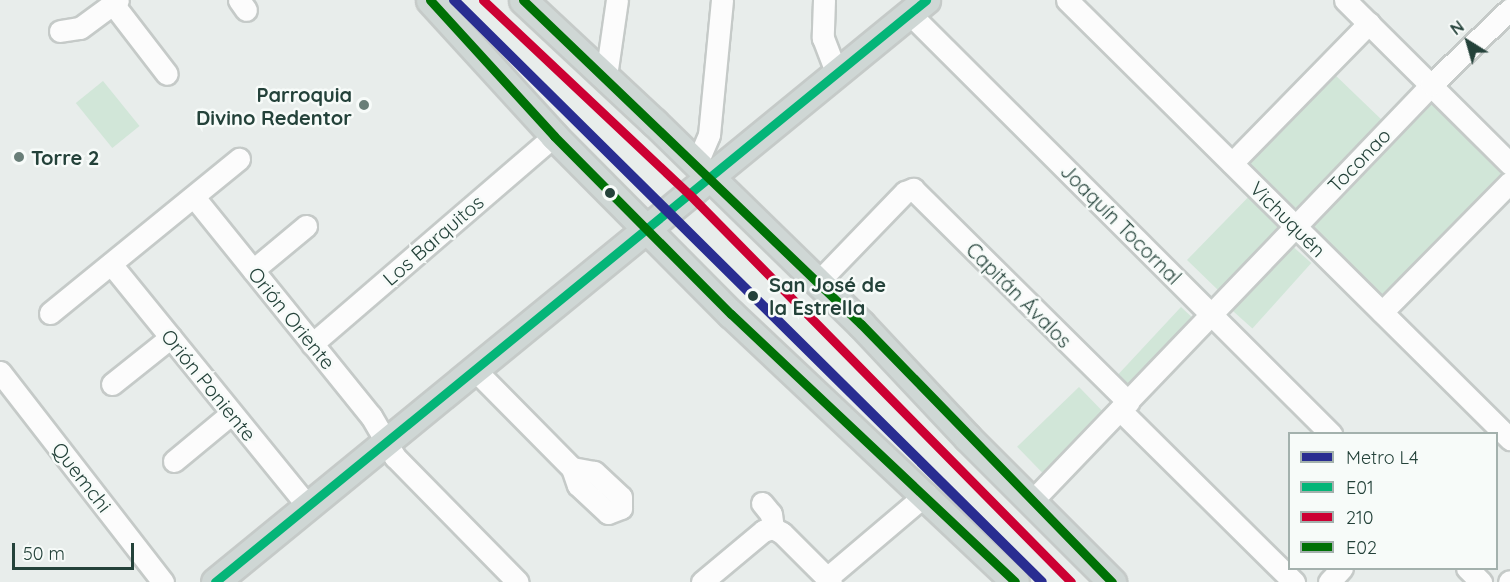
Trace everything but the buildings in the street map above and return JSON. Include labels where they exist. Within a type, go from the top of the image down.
[{"type":"main road","points":[[430,0],[554,136],[645,228],[814,395],[926,494],[1016,582]]},
{"type":"main road","points":[[523,0],[606,76],[818,282],[1031,502],[1112,582]]},
{"type":"main road","points":[[215,582],[645,228],[705,171],[837,75],[918,7]]},
{"type":"street","points":[[606,76],[617,0]]},
{"type":"street","points":[[705,171],[722,0]]},
{"type":"street","points":[[824,0],[824,38],[837,75]]},
{"type":"street","name":"Vichuquén","points":[[1067,0],[1510,439]]},
{"type":"street","points":[[1346,0],[1510,164]]},
{"type":"street","points":[[60,31],[80,28],[116,2],[167,74]]},
{"type":"street","name":"Joaquín Tocornal","points":[[918,7],[1212,315],[1329,432]]},
{"type":"street","name":"Toconao","points":[[1031,502],[1431,85],[1510,9]]},
{"type":"street","points":[[1232,163],[1369,23]]},
{"type":"street","name":"Los Barquitos","points":[[312,344],[554,136]]},
{"type":"street","points":[[50,313],[239,159]]},
{"type":"street","points":[[1382,312],[1510,182]]},
{"type":"street","name":"Capitán Ávalos","points":[[818,282],[910,189],[1294,582]]},
{"type":"street","name":"Orión Oriente","points":[[194,197],[371,416],[395,457],[518,582]]},
{"type":"street","points":[[253,270],[306,226]]},
{"type":"street","name":"Orión Poniente","points":[[111,264],[308,506]]},
{"type":"street","points":[[112,384],[171,337]]},
{"type":"street","points":[[474,369],[572,468]]},
{"type":"street","name":"Quemchi","points":[[0,372],[163,582]]},
{"type":"street","points":[[174,461],[232,413]]},
{"type":"street","points":[[762,503],[771,514],[773,528],[829,580],[926,494]]},
{"type":"street","points":[[702,582],[763,531],[773,528]]},
{"type":"street","points":[[1329,582],[1340,570]]},
{"type":"street","points":[[1469,570],[1481,582]]},
{"type":"green space","points":[[1331,71],[1384,122],[1219,291],[1187,260],[1262,183],[1242,162]]},
{"type":"green space","points":[[103,81],[140,126],[112,148],[76,103]]},
{"type":"green space","points":[[1430,99],[1509,175],[1386,303],[1307,226]]},
{"type":"green space","points":[[1289,243],[1311,263],[1252,328],[1230,308]]},
{"type":"green space","points":[[1181,307],[1195,320],[1127,393],[1113,380]]},
{"type":"green space","points":[[1079,387],[1105,414],[1043,473],[1017,447]]},
{"type":"metro line","name":"L4","points":[[454,0],[1042,582]]},
{"type":"transit line","name":"E02","points":[[430,0],[554,136],[731,314],[1015,582]]},
{"type":"transit line","name":"210","points":[[483,0],[690,195],[1071,582]]},
{"type":"transit line","name":"E02","points":[[523,0],[861,324],[1112,582]]},
{"type":"transit line","name":"E01","points":[[215,582],[926,0]]},
{"type":"place","name":"Parroquia Divino Redentor","points":[[364,105]]},
{"type":"place","name":"Torre 2","points":[[19,157]]},
{"type":"place","name":"San José de la Estrella","points":[[753,296]]}]
